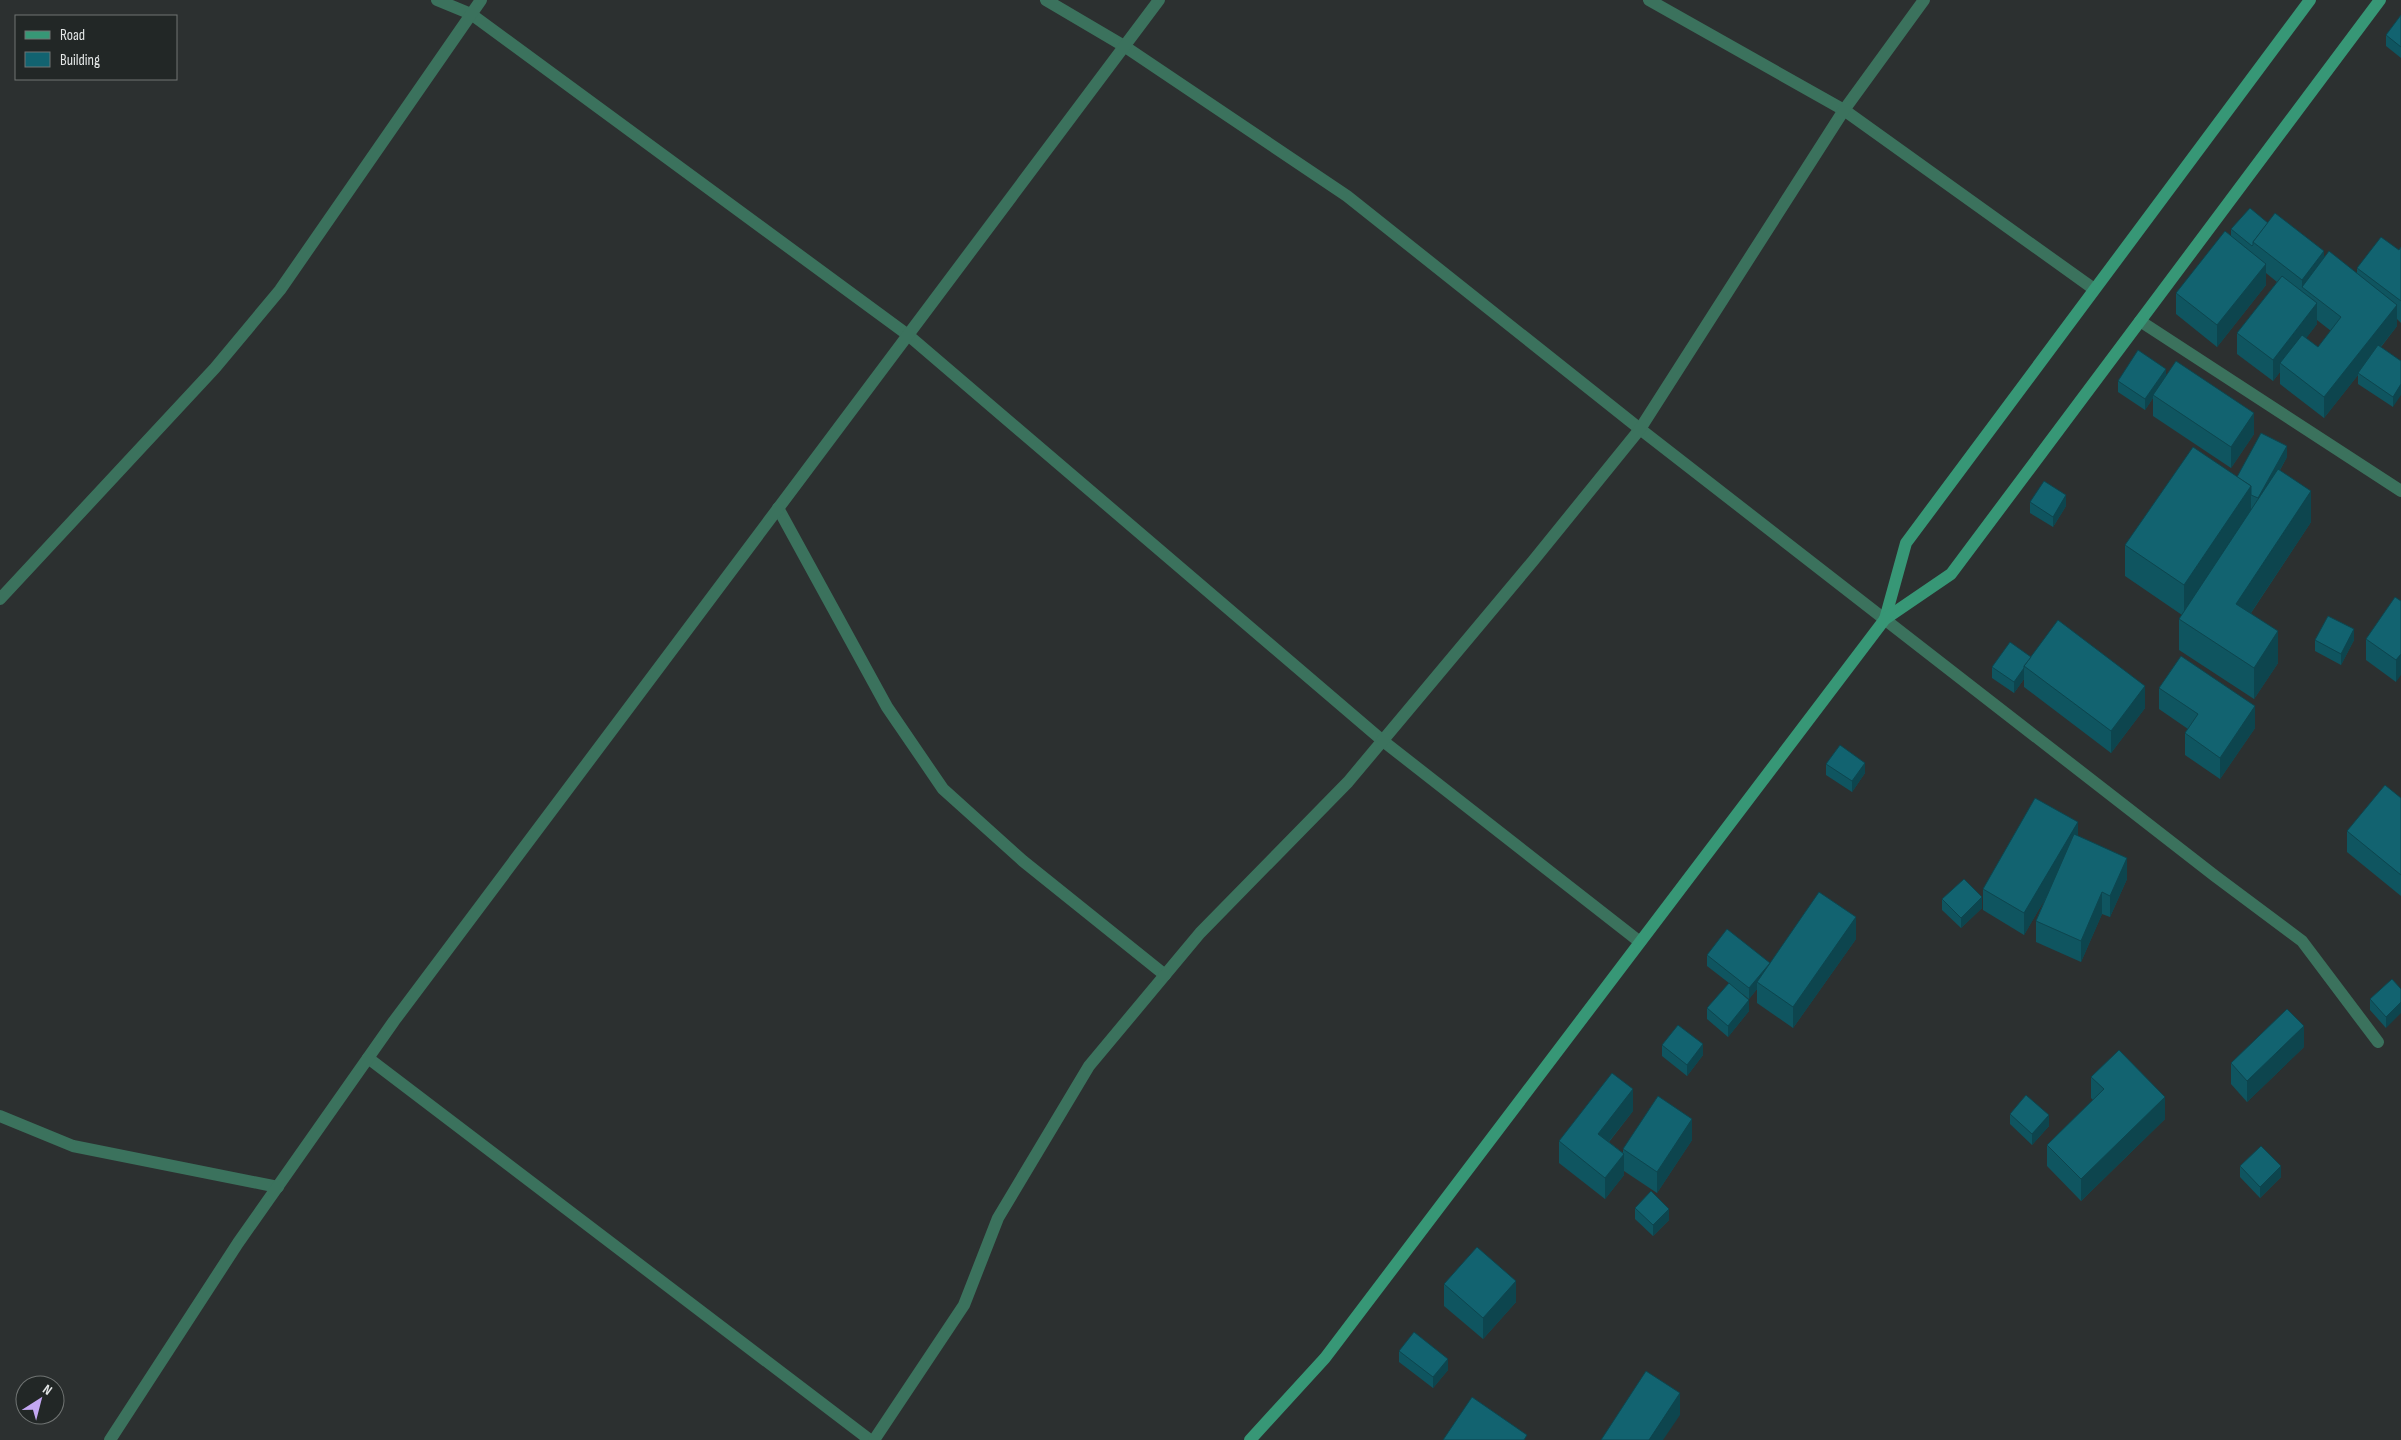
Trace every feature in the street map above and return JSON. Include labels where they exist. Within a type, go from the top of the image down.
[{"type":"main road","points":[[1885,619],[1906,542],[2310,0]]},
{"type":"main road","points":[[1250,1440],[1325,1358],[1885,619],[1951,574],[2380,0]]},
{"type":"street","points":[[437,0],[471,14],[908,335],[1383,740],[1640,942]]},
{"type":"street","points":[[0,599],[215,368],[280,290],[481,0]]},
{"type":"street","points":[[1046,0],[1124,46],[1347,196],[1640,429],[2302,941],[2378,1042]]},
{"type":"street","points":[[110,1440],[238,1243],[368,1058],[1158,0]]},
{"type":"street","points":[[1649,0],[1844,110],[2094,289]]},
{"type":"street","points":[[874,1440],[964,1305],[998,1218],[1088,1066],[1200,933],[1348,782],[1533,561],[1640,429],[1844,110],[1924,0]]},
{"type":"street","points":[[2140,321],[2401,490]]},
{"type":"street","points":[[778,508],[888,707],[942,789],[1023,860],[1165,975]]},
{"type":"street","points":[[368,1058],[870,1440]]},
{"type":"street","points":[[0,1116],[73,1146],[278,1187]]},
{"type":"building","points":[[2401,15],[2401,47],[2386,35]]},
{"type":"building","points":[[2250,208],[2268,223],[2252,246],[2231,229]]},
{"type":"building","points":[[2275,213],[2324,251],[2302,280],[2253,242]]},
{"type":"building","points":[[2225,231],[2266,264],[2217,325],[2176,293]]},
{"type":"building","points":[[2381,237],[2399,250],[2401,247],[2401,301],[2357,268]]},
{"type":"building","points":[[2329,251],[2397,305],[2324,397],[2280,363],[2302,335],[2318,347],[2341,317],[2302,287]]},
{"type":"building","points":[[2282,276],[2317,303],[2273,360],[2237,333]]},
{"type":"building","points":[[2378,345],[2401,361],[2401,384],[2393,397],[2358,373]]},
{"type":"building","points":[[2138,350],[2166,369],[2145,399],[2118,381]]},
{"type":"building","points":[[2176,361],[2254,413],[2231,447],[2153,395]]},
{"type":"building","points":[[2261,433],[2287,446],[2258,498],[2251,495],[2251,486],[2237,477]]},
{"type":"building","points":[[2193,447],[2251,486],[2184,585],[2125,545]]},
{"type":"building","points":[[2278,469],[2311,491],[2236,604],[2278,631],[2254,668],[2179,619]]},
{"type":"building","points":[[2044,481],[2066,495],[2053,517],[2030,502]]},
{"type":"building","points":[[2395,597],[2401,601],[2401,654],[2396,660],[2366,639]]},
{"type":"building","points":[[2328,616],[2354,629],[2341,654],[2315,640]]},
{"type":"building","points":[[2058,620],[2145,686],[2111,731],[2024,666]]},
{"type":"building","points":[[2010,642],[2031,657],[2014,682],[1992,667]]},
{"type":"building","points":[[2181,656],[2255,706],[2220,758],[2185,733],[2198,714],[2159,688]]},
{"type":"building","points":[[1840,745],[1865,763],[1852,781],[1826,764]]},
{"type":"building","points":[[2385,785],[2401,798],[2401,875],[2347,831]]},
{"type":"building","points":[[2035,798],[2078,822],[2024,913],[1983,889]]},
{"type":"building","points":[[2074,834],[2127,858],[2110,896],[2102,892],[2081,941],[2036,921]]},
{"type":"building","points":[[1964,879],[1982,897],[1961,918],[1942,899]]},
{"type":"building","points":[[1819,892],[1856,917],[1793,1007],[1757,982]]},
{"type":"building","points":[[1727,929],[1770,963],[1749,988],[1707,955]]},
{"type":"building","points":[[2392,979],[2401,989],[2401,1002],[2386,1017],[2370,999]]},
{"type":"building","points":[[1729,983],[1749,1000],[1728,1026],[1707,1008]]},
{"type":"building","points":[[2287,1009],[2304,1026],[2247,1081],[2231,1063]]},
{"type":"building","points":[[1678,1025],[1703,1044],[1687,1065],[1662,1045]]},
{"type":"building","points":[[2119,1050],[2165,1097],[2081,1179],[2047,1145],[2104,1089],[2091,1077]]},
{"type":"building","points":[[1612,1073],[1633,1089],[1598,1134],[1624,1154],[1605,1178],[1559,1141]]},
{"type":"building","points":[[2026,1095],[2049,1115],[2032,1134],[2010,1114]]},
{"type":"building","points":[[1658,1096],[1692,1119],[1657,1172],[1623,1149]]},
{"type":"building","points":[[2261,1146],[2281,1166],[2260,1187],[2240,1166]]},
{"type":"building","points":[[1651,1191],[1669,1209],[1653,1225],[1635,1208]]},
{"type":"building","points":[[1477,1247],[1516,1281],[1483,1318],[1444,1284]]},
{"type":"building","points":[[1414,1332],[1448,1359],[1433,1377],[1399,1351]]},
{"type":"building","points":[[1646,1371],[1680,1393],[1649,1440],[1601,1440]]},
{"type":"building","points":[[1472,1397],[1527,1435],[1524,1440],[1443,1440]]}]
